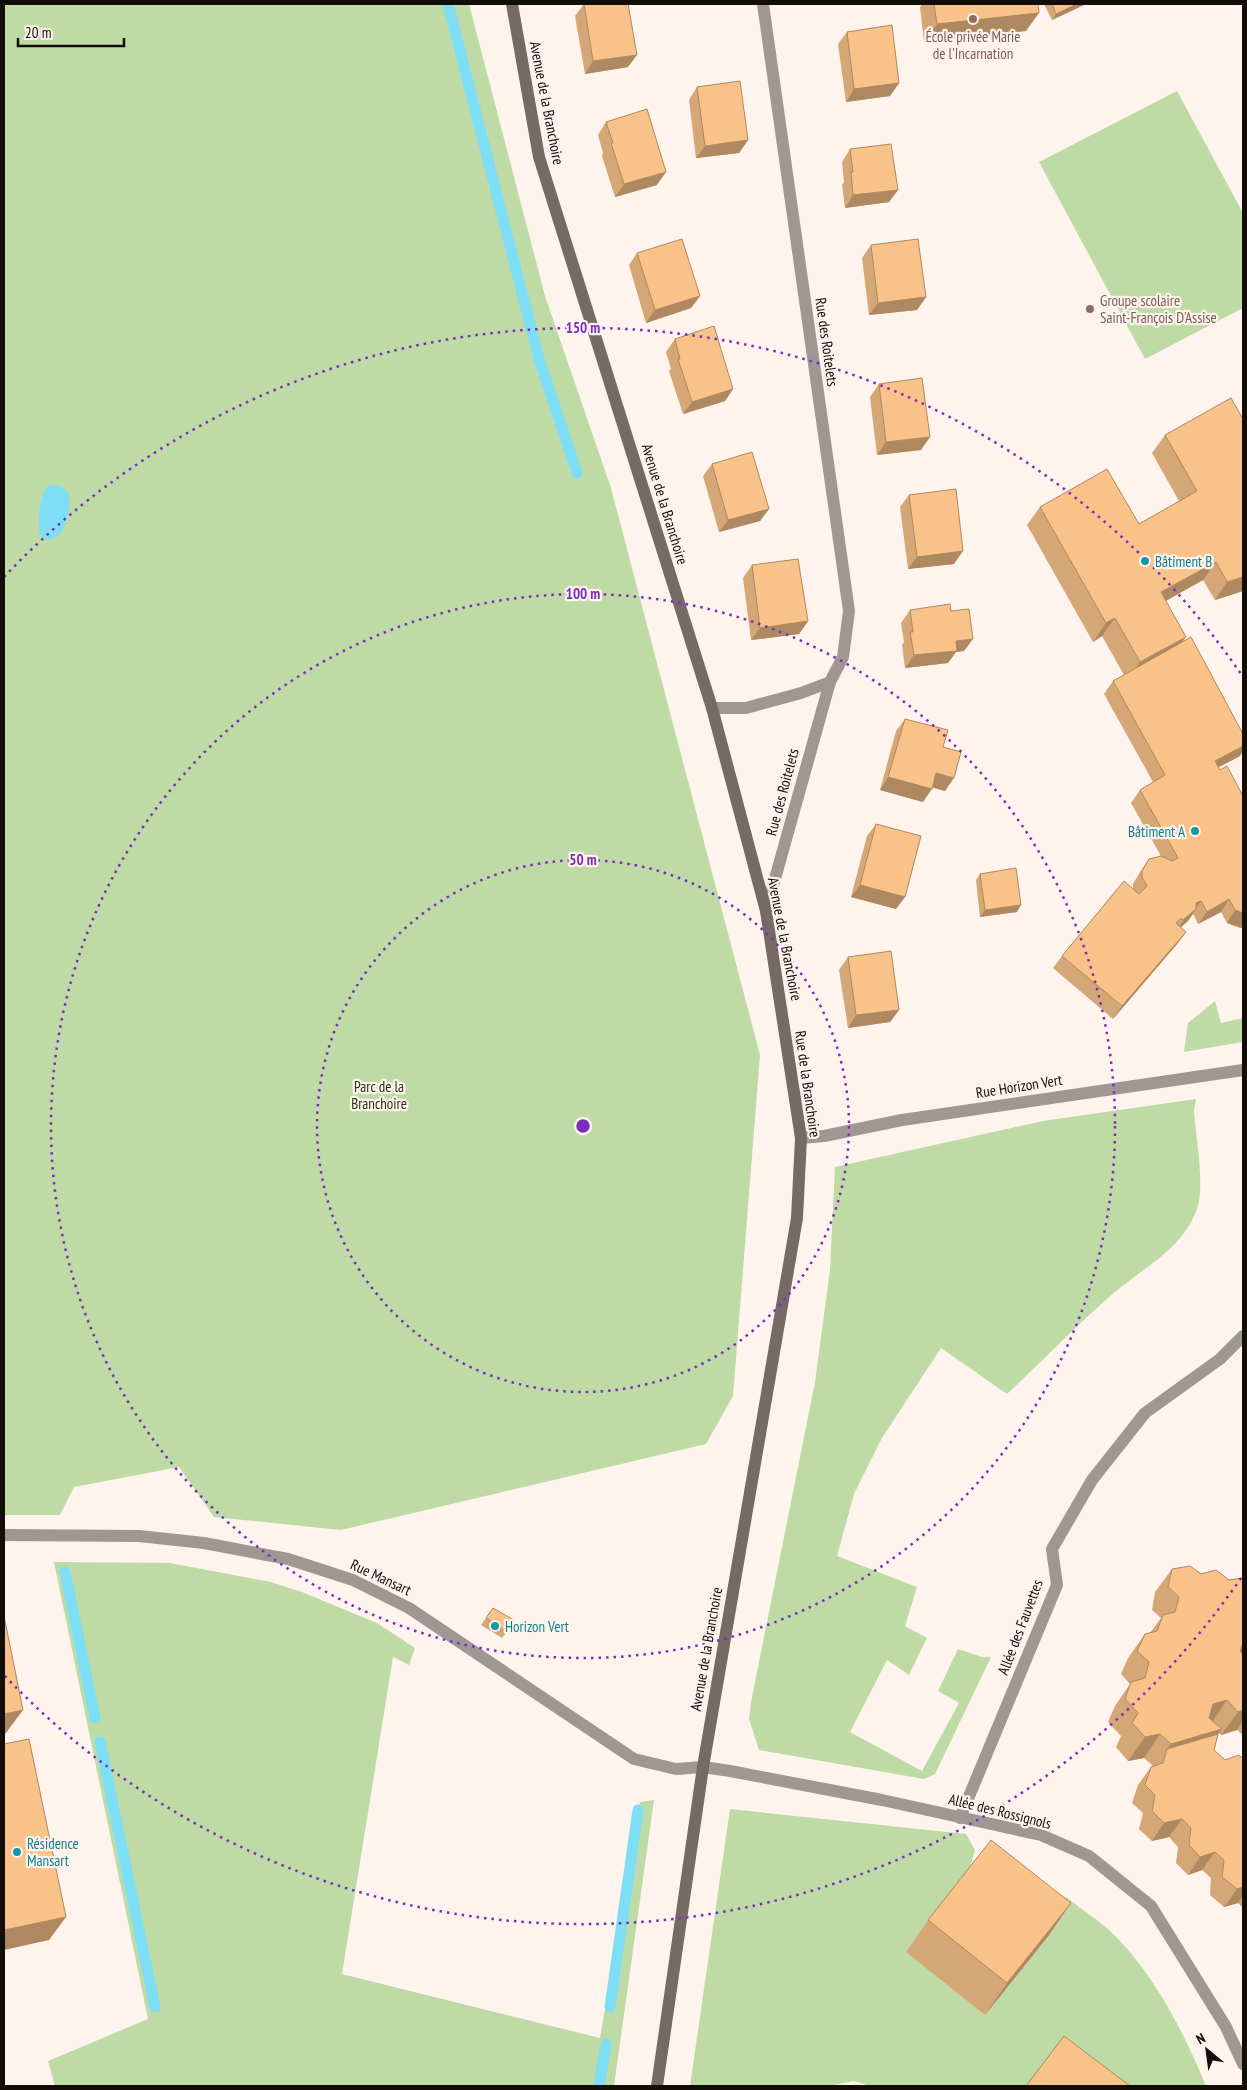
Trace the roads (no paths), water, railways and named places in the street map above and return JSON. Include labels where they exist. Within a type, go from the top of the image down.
[{"type":"main road","name":"Avenue de la Branchoire","points":[[512,4],[539,157],[712,708],[766,911],[782,1015]]},
{"type":"main road","name":"Rue de la Branchoire","points":[[782,1015],[801,1138],[797,1218]]},
{"type":"main road","name":"Avenue de la Branchoire","points":[[657,2086],[702,1767],[797,1218]]},
{"type":"street","name":"Rue des Roitelets","points":[[763,4],[849,611],[843,657],[830,682],[766,911]]},
{"type":"street","points":[[712,708],[746,708],[801,693],[830,682]]},
{"type":"street","name":"Rue Horizon Vert","points":[[801,1138],[911,1119],[1243,1070]]},
{"type":"street","name":"Allée des Fauvettes","points":[[960,1818],[1057,1585],[1052,1549],[1092,1480],[1145,1413],[1220,1359],[1243,1336]]},
{"type":"street","name":"Rue Mansart","points":[[4,1535],[139,1536],[204,1543],[288,1559],[353,1580],[409,1608],[634,1758],[676,1769],[702,1767]]},
{"type":"street","name":"Allée des Rossignols","points":[[702,1767],[882,1800],[1041,1835],[1088,1856],[1151,1906],[1226,2027],[1243,2064]]},
{"type":"water","points":[[48,485],[56,485],[65,489],[68,492],[69,501],[65,525],[59,535],[48,540],[40,536],[39,523],[41,503]]},
{"type":"waterway","points":[[448,4],[539,359],[577,473]]},
{"type":"waterway","points":[[65,1572],[95,1718]]},
{"type":"waterway","points":[[100,1742],[155,2007]]},
{"type":"waterway","points":[[610,2007],[638,1810]]},
{"type":"waterway","points":[[599,2086],[606,2044]]},
{"type":"place","name":"École privée Marie de l'Incarnation","points":[[973,19]]},
{"type":"place","name":"Groupe scolaire Saint-François D'Assise","points":[[1090,309]]},
{"type":"place","name":"Bâtiment B","points":[[1145,561]]},
{"type":"place","name":"Bâtiment A","points":[[1195,831]]},
{"type":"place","name":"Horizon Vert","points":[[495,1626]]},
{"type":"place","name":"Résidence Mansart","points":[[17,1852]]},
{"type":"park label","name":"Parc de la Branchoire","points":[[379,1094]]}]
